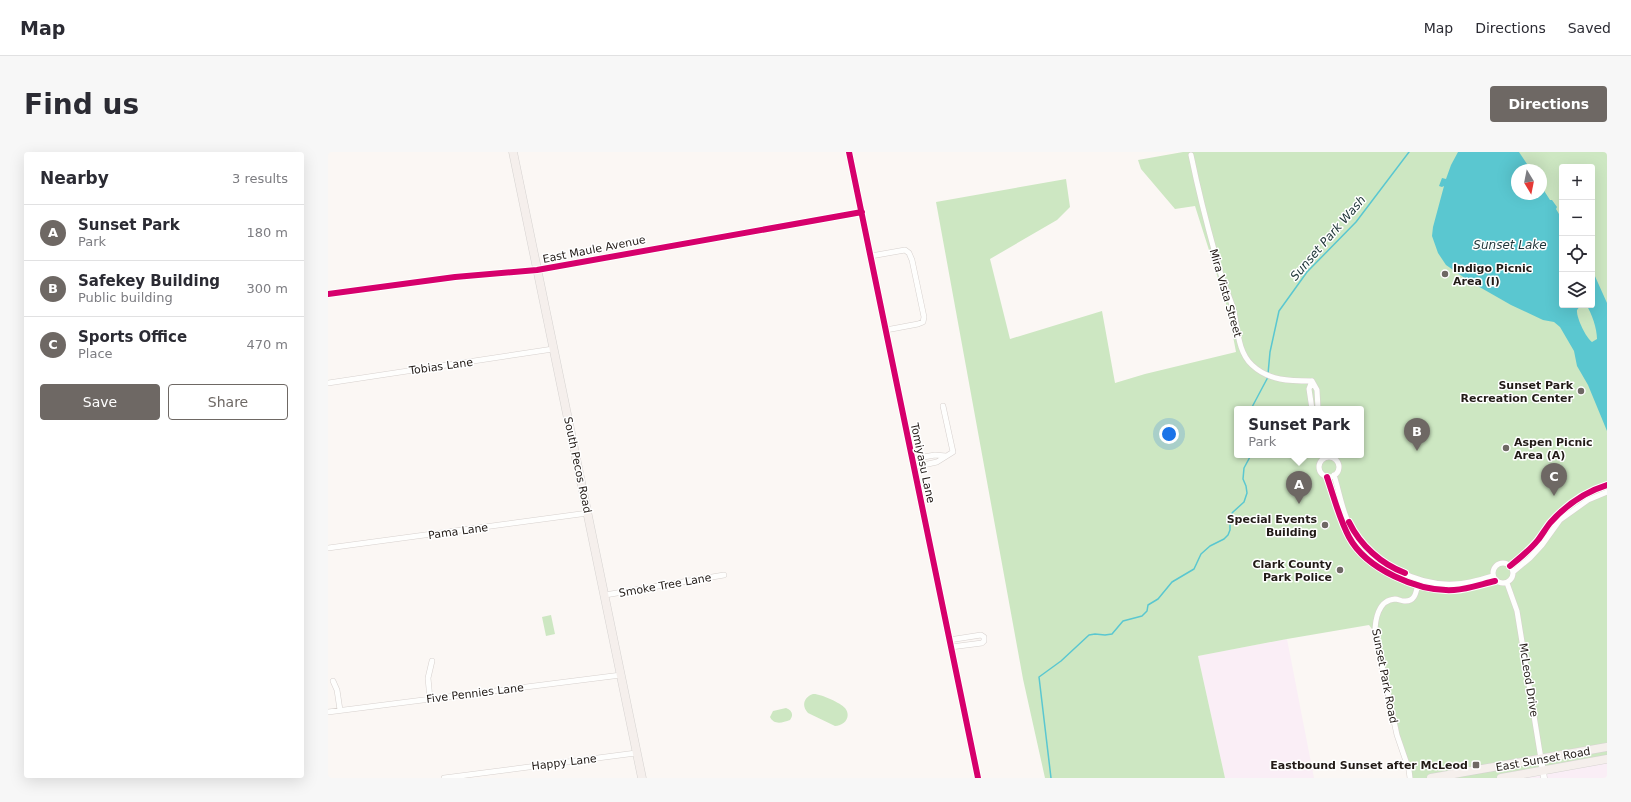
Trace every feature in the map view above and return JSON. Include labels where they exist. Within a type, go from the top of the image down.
[{"type":"main road","name":"South Pecos Road","points":[[513,152],[642,778]]},
{"type":"main road","name":"East Sunset Road","points":[[1431,778],[1607,748]]},
{"type":"main road","name":"East Sunset Road","points":[[1501,778],[1544,774],[1607,759]]},
{"type":"street","name":"Tomiyasu Lane","points":[[849,152],[978,778]]},
{"type":"street","name":"Mira Vista Street","points":[[1191,155],[1197,187],[1220,273],[1233,308],[1242,349],[1247,360],[1268,376],[1286,381],[1312,381]]},
{"type":"street","name":"East Maule Avenue","points":[[328,294],[455,277],[537,270],[862,212]]},
{"type":"street","points":[[871,256],[905,250],[909,253],[912,260],[924,317],[923,322],[918,324],[886,330]]},
{"type":"street","name":"Tobias Lane","points":[[328,383],[553,349]]},
{"type":"street","points":[[1312,381],[1309,389],[1312,406]]},
{"type":"street","points":[[1312,381],[1317,390],[1318,406]]},
{"type":"street","points":[[914,467],[937,462],[953,452],[943,406]]},
{"type":"street","points":[[912,459],[936,454],[946,456]]},
{"type":"street","points":[[1325,458],[1321,461],[1319,467],[1321,474],[1327,477],[1334,475],[1338,471],[1338,465],[1335,459],[1332,458]]},
{"type":"street","points":[[1334,475],[1345,513],[1354,532],[1363,544],[1383,561],[1419,582]]},
{"type":"street","points":[[1327,477],[1343,525],[1349,538],[1357,548],[1379,568],[1397,577],[1419,582],[1453,585],[1494,579],[1500,583],[1507,583],[1512,578],[1513,572],[1510,566],[1504,563],[1497,564],[1493,570],[1494,579]]},
{"type":"street","points":[[1510,566],[1526,553],[1538,540],[1550,523],[1569,505],[1585,494],[1607,485]]},
{"type":"street","points":[[1513,572],[1530,558],[1560,520],[1588,500],[1607,492]]},
{"type":"street","name":"Pama Lane","points":[[328,548],[588,513]]},
{"type":"street","name":"Smoke Tree Lane","points":[[605,595],[724,575]]},
{"type":"street","name":"Sunset Park Road","points":[[1410,778],[1409,770],[1397,736],[1375,633],[1375,621],[1378,612],[1386,603],[1394,599],[1408,601],[1412,599],[1416,594],[1419,582]]},
{"type":"street","name":"McLeod Drive","points":[[1507,583],[1517,611],[1544,774]]},
{"type":"street","points":[[949,640],[981,635],[984,637],[984,641],[982,643],[951,647]]},
{"type":"street","points":[[430,699],[428,678],[432,661]]},
{"type":"street","name":"Five Pennies Lane","points":[[328,712],[621,675]]},
{"type":"street","points":[[334,681],[338,690],[340,710]]},
{"type":"street","name":"Happy Lane","points":[[444,778],[636,753]]},
{"type":"shaded area","points":[[1287,639],[1314,778],[1225,778],[1198,656]]},
{"type":"shaded area","points":[[1607,759],[1607,778],[1501,778]]},
{"type":"green space","points":[[1183,152],[1607,152],[1607,759],[1501,778],[1411,778],[1401,748],[1375,633],[1369,625],[1198,656],[1225,778],[1045,778],[1023,679],[936,202],[1066,179],[1070,207],[1057,220],[990,259],[1010,339],[1102,311],[1115,383],[1145,374],[1236,352],[1228,310],[1195,206],[1175,209],[1141,169],[1138,160]]},
{"type":"green space","points":[[551,615],[555,634],[546,636],[542,617]]},
{"type":"green space","points":[[813,694],[835,701],[843,706],[848,715],[844,723],[835,726],[808,713],[804,702],[807,697]]},
{"type":"green space","points":[[786,708],[792,713],[790,720],[778,723],[772,720],[770,717],[773,711]]},
{"type":"water","name":"Sunset Lake","points":[[1458,152],[1519,152],[1527,164],[1511,164],[1511,200],[1547,200],[1547,195],[1557,207],[1556,209],[1559,214],[1559,308],[1579,308],[1577,310],[1578,317],[1584,332],[1592,342],[1597,339],[1592,317],[1588,308],[1595,308],[1595,276],[1607,303],[1607,431],[1588,385],[1577,366],[1574,351],[1560,327],[1554,322],[1543,320],[1511,305],[1469,281],[1446,265],[1438,253],[1432,236],[1444,186],[1439,186],[1442,178],[1446,179]]},
{"type":"waterway","name":"Sunset Park Wash","points":[[1268,374],[1270,352],[1279,311],[1307,272],[1356,222],[1409,152]]},
{"type":"waterway","name":"Sunset Park Wash","points":[[1253,406],[1268,377]]},
{"type":"waterway","name":"Sunset Park Wash","points":[[1051,778],[1039,677],[1061,661],[1089,635],[1112,634],[1123,621],[1142,616],[1147,611],[1148,605],[1158,599],[1172,582],[1194,569],[1201,554],[1210,546],[1224,539],[1228,535],[1230,530],[1230,516],[1244,502],[1247,493],[1243,479],[1244,468],[1249,458]]},
{"type":"cycle path","points":[[849,152],[978,778]]},
{"type":"cycle path","points":[[328,294],[455,277],[537,270],[862,212]]},
{"type":"cycle path","points":[[1327,477],[1339,515],[1349,537],[1357,549],[1380,568],[1409,583],[1440,590],[1470,588],[1495,581]]},
{"type":"cycle path","points":[[1510,566],[1532,547],[1562,510],[1583,495],[1607,485]]},
{"type":"cycle path","points":[[1349,522],[1359,538],[1372,553],[1396,569],[1405,573]]},
{"type":"place","name":"Indigo Picnic Area (I)","points":[[1445,274]]},
{"type":"place","name":"Sunset Park Recreation Center","points":[[1581,391]]},
{"type":"place","name":"Aspen Picnic Area (A)","points":[[1506,448]]},
{"type":"place","name":"Safekey Building","points":[[1417,451]]},
{"type":"place","name":"Sports Office","points":[[1554,496]]},
{"type":"place","name":"Sunset Park","points":[[1299,504]]},
{"type":"place","name":"Special Events Building","points":[[1325,525]]},
{"type":"place","name":"Clark County Park Police","points":[[1340,570]]},
{"type":"place","name":"Eastbound Sunset after McLeod","points":[[1476,765]]}]
